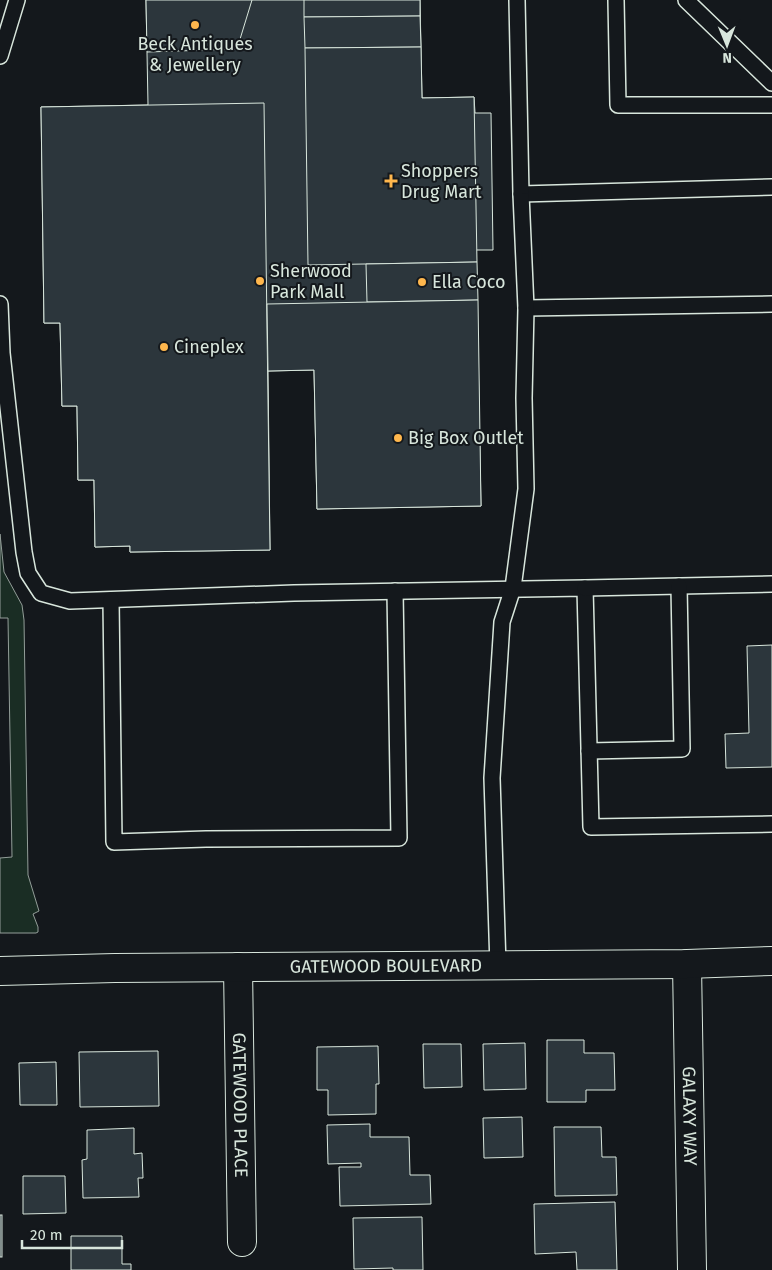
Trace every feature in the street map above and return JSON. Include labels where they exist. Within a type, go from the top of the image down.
[{"type":"street","name":"GATEWOOD BOULEVARD","points":[[0,971],[238,967],[688,964],[772,961]]},
{"type":"street","name":"GALAXY WAY","points":[[688,964],[692,1270]]},
{"type":"street","name":"GATEWOOD PLACE","points":[[238,967],[242,1242]]},
{"type":"lane","points":[[0,56],[17,0]]},
{"type":"lane","points":[[498,966],[492,778],[502,622],[513,588],[526,489],[524,398],[526,308],[516,0]]},
{"type":"lane","points":[[616,0],[618,106],[772,105]]},
{"type":"lane","points":[[686,0],[772,83]]},
{"type":"lane","points":[[521,194],[772,187]]},
{"type":"lane","points":[[0,304],[6,441],[28,573],[41,593],[70,600],[111,600],[513,588],[772,584]]},
{"type":"lane","points":[[526,308],[772,304]]},
{"type":"lane","points":[[589,751],[682,749],[679,586]]},
{"type":"lane","points":[[585,588],[590,827],[772,824]]},
{"type":"lane","points":[[111,600],[114,842],[206,839],[399,838],[395,591]]},
{"type":"green space","points":[[0,534],[4,572],[22,605],[24,620],[28,875],[39,911],[33,914],[38,927],[38,932],[36,933],[0,933],[0,858],[12,857],[8,618],[0,618]]},
{"type":"building","name":"Sherwood Park Mall","points":[[146,0],[420,0],[422,98],[474,97],[475,113],[491,113],[493,250],[476,250],[481,506],[317,509],[314,370],[268,371],[270,550],[130,552],[130,546],[95,547],[94,480],[78,480],[77,406],[62,406],[60,323],[44,323],[41,107],[148,105]]},
{"type":"building","name":"Beck Antiques & Jewellery","points":[[146,0],[252,0],[237,49],[147,52]]},
{"type":"building","points":[[304,0],[420,0],[420,16],[304,17]]},
{"type":"building","points":[[420,16],[421,47],[305,48],[304,17]]},
{"type":"building","name":"Shoppers Drug Mart","points":[[421,47],[422,98],[474,97],[477,262],[308,265],[305,48]]},
{"type":"building","name":"Cineplex","points":[[264,103],[270,550],[130,552],[130,546],[95,547],[94,480],[78,480],[77,406],[62,406],[60,323],[44,323],[41,107]]},
{"type":"building","name":"Ella Coco","points":[[477,262],[478,300],[367,302],[366,264]]},
{"type":"building","name":"Big Box Outlet","points":[[478,300],[481,506],[317,509],[314,370],[268,371],[267,304]]},
{"type":"building","points":[[772,645],[772,767],[726,768],[725,734],[749,733],[747,646]]},
{"type":"building","points":[[547,1040],[584,1040],[584,1053],[614,1053],[615,1090],[586,1090],[586,1102],[547,1102]]},
{"type":"building","points":[[525,1043],[526,1089],[484,1090],[483,1044]]},
{"type":"building","points":[[423,1044],[461,1044],[462,1087],[424,1088]]},
{"type":"building","points":[[378,1046],[379,1084],[376,1084],[376,1114],[328,1115],[328,1090],[317,1090],[317,1047]]},
{"type":"building","points":[[158,1051],[159,1106],[80,1107],[79,1052]]},
{"type":"building","points":[[56,1062],[57,1105],[20,1105],[19,1063]]},
{"type":"building","points":[[522,1117],[523,1157],[484,1158],[483,1118]]},
{"type":"building","points":[[370,1124],[370,1137],[409,1137],[410,1175],[430,1175],[431,1204],[340,1206],[339,1167],[361,1167],[361,1163],[328,1164],[327,1125]]},
{"type":"building","points":[[554,1127],[601,1127],[602,1157],[616,1157],[617,1195],[555,1196]]},
{"type":"building","points":[[134,1128],[134,1154],[142,1153],[143,1178],[138,1178],[139,1197],[83,1198],[82,1160],[87,1159],[87,1130]]},
{"type":"building","points":[[23,1176],[65,1176],[66,1213],[23,1214]]},
{"type":"building","points":[[615,1202],[617,1270],[577,1270],[576,1252],[535,1254],[534,1204]]},
{"type":"building","points":[[0,1215],[2,1215],[2,1257],[0,1257]]},
{"type":"building","points":[[422,1217],[423,1270],[393,1270],[393,1268],[354,1269],[353,1218]]},
{"type":"building","points":[[71,1236],[122,1236],[122,1264],[131,1264],[131,1270],[71,1270]]},
{"type":"place","name":"Beck Antiques & Jewellery","points":[[195,25]]},
{"type":"place","name":"Shoppers Drug Mart","points":[[391,181]]},
{"type":"place","name":"Sherwood Park Mall","points":[[260,281]]},
{"type":"place","name":"Ella Coco","points":[[422,282]]},
{"type":"place","name":"Cineplex","points":[[164,347]]},
{"type":"place","name":"Big Box Outlet","points":[[398,438]]}]
